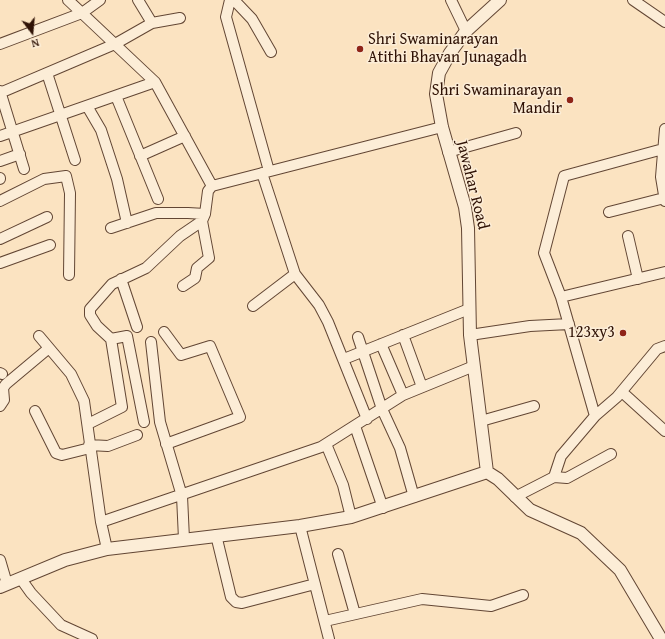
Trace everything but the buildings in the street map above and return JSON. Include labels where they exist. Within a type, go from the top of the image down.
[{"type":"street","points":[[68,0],[155,82],[212,186]]},
{"type":"street","points":[[0,44],[82,13],[100,0]]},
{"type":"street","points":[[138,0],[152,23]]},
{"type":"street","points":[[230,0],[226,17],[265,172],[295,274],[319,305],[344,358],[366,419]]},
{"type":"street","points":[[234,0],[252,20],[271,52]]},
{"type":"street","points":[[452,0],[466,31]]},
{"type":"street","name":"Jawahar Road","points":[[487,472],[470,335],[468,228],[464,207],[442,127],[436,94],[439,73],[444,62],[466,31],[500,0]]},
{"type":"street","points":[[633,0],[665,22]]},
{"type":"street","points":[[24,169],[0,92],[116,44],[152,23],[180,18]]},
{"type":"street","points":[[47,73],[62,114],[75,160]]},
{"type":"street","points":[[0,136],[155,82]]},
{"type":"street","points":[[116,96],[158,199]]},
{"type":"street","points":[[87,106],[101,130],[117,179],[127,223]]},
{"type":"street","points":[[183,286],[195,278],[197,268],[209,258],[203,218],[208,191],[212,186],[442,127]]},
{"type":"street","points":[[609,212],[665,199],[663,149],[665,129]]},
{"type":"street","points":[[448,152],[516,133]]},
{"type":"street","points":[[140,156],[185,136]]},
{"type":"street","points":[[595,416],[561,297],[544,252],[564,176],[663,149]]},
{"type":"street","points":[[0,161],[20,154]]},
{"type":"street","points":[[0,200],[44,179],[66,176],[70,193],[69,275]]},
{"type":"street","points":[[111,228],[156,213],[188,212],[203,218]]},
{"type":"street","points":[[0,239],[47,217]]},
{"type":"street","points":[[88,424],[122,407],[111,339],[97,326],[90,315],[90,309],[112,284],[146,268],[180,236],[203,218]]},
{"type":"street","points":[[628,236],[638,279]]},
{"type":"street","points":[[0,263],[50,245]]},
{"type":"street","points":[[561,297],[665,272]]},
{"type":"street","points":[[253,306],[295,274]]},
{"type":"street","points":[[121,279],[137,327]]},
{"type":"street","points":[[344,358],[469,309]]},
{"type":"street","points":[[470,335],[524,327],[569,324]]},
{"type":"street","points":[[164,332],[181,355],[210,346],[240,417],[166,444]]},
{"type":"street","points":[[403,335],[422,387]]},
{"type":"street","points":[[40,336],[71,374],[84,402],[101,522],[107,549]]},
{"type":"street","points":[[111,339],[127,336],[144,422]]},
{"type":"street","points":[[358,337],[382,408],[400,448],[414,497]]},
{"type":"street","points":[[151,342],[160,422],[182,496],[184,539]]},
{"type":"street","points":[[382,344],[403,395]]},
{"type":"street","points":[[554,477],[561,456],[595,416],[622,392],[657,349],[665,346]]},
{"type":"street","points":[[0,406],[4,400],[3,388],[6,384],[50,348]]},
{"type":"street","points":[[101,522],[182,496],[326,444],[403,395],[474,366]]},
{"type":"street","points":[[622,392],[665,431]]},
{"type":"street","points":[[481,421],[534,406]]},
{"type":"street","points":[[35,411],[56,453],[62,455],[90,446],[108,446],[137,435]]},
{"type":"street","points":[[355,426],[383,508]]},
{"type":"street","points":[[326,444],[344,485],[352,517]]},
{"type":"street","points":[[515,497],[554,477],[567,478],[612,454]]},
{"type":"street","points":[[0,560],[3,586],[66,560],[107,549],[300,526],[352,517],[383,508],[487,472],[498,479],[530,510],[581,533],[620,570],[661,639]]},
{"type":"street","points":[[300,526],[329,639]]},
{"type":"street","points":[[216,535],[231,597],[236,602],[242,603],[315,584]]},
{"type":"street","points":[[338,554],[355,614]]},
{"type":"street","points":[[21,579],[31,593],[61,625],[92,639]]},
{"type":"street","points":[[325,621],[422,598],[491,606],[523,595]]},
{"type":"place","name":"Shri Swaminarayan Atithi Bhavan Junagadh","points":[[360,49]]},
{"type":"place","name":"Shri Swaminarayan Mandir","points":[[570,100]]},
{"type":"place","name":"123xy3","points":[[623,333]]}]
